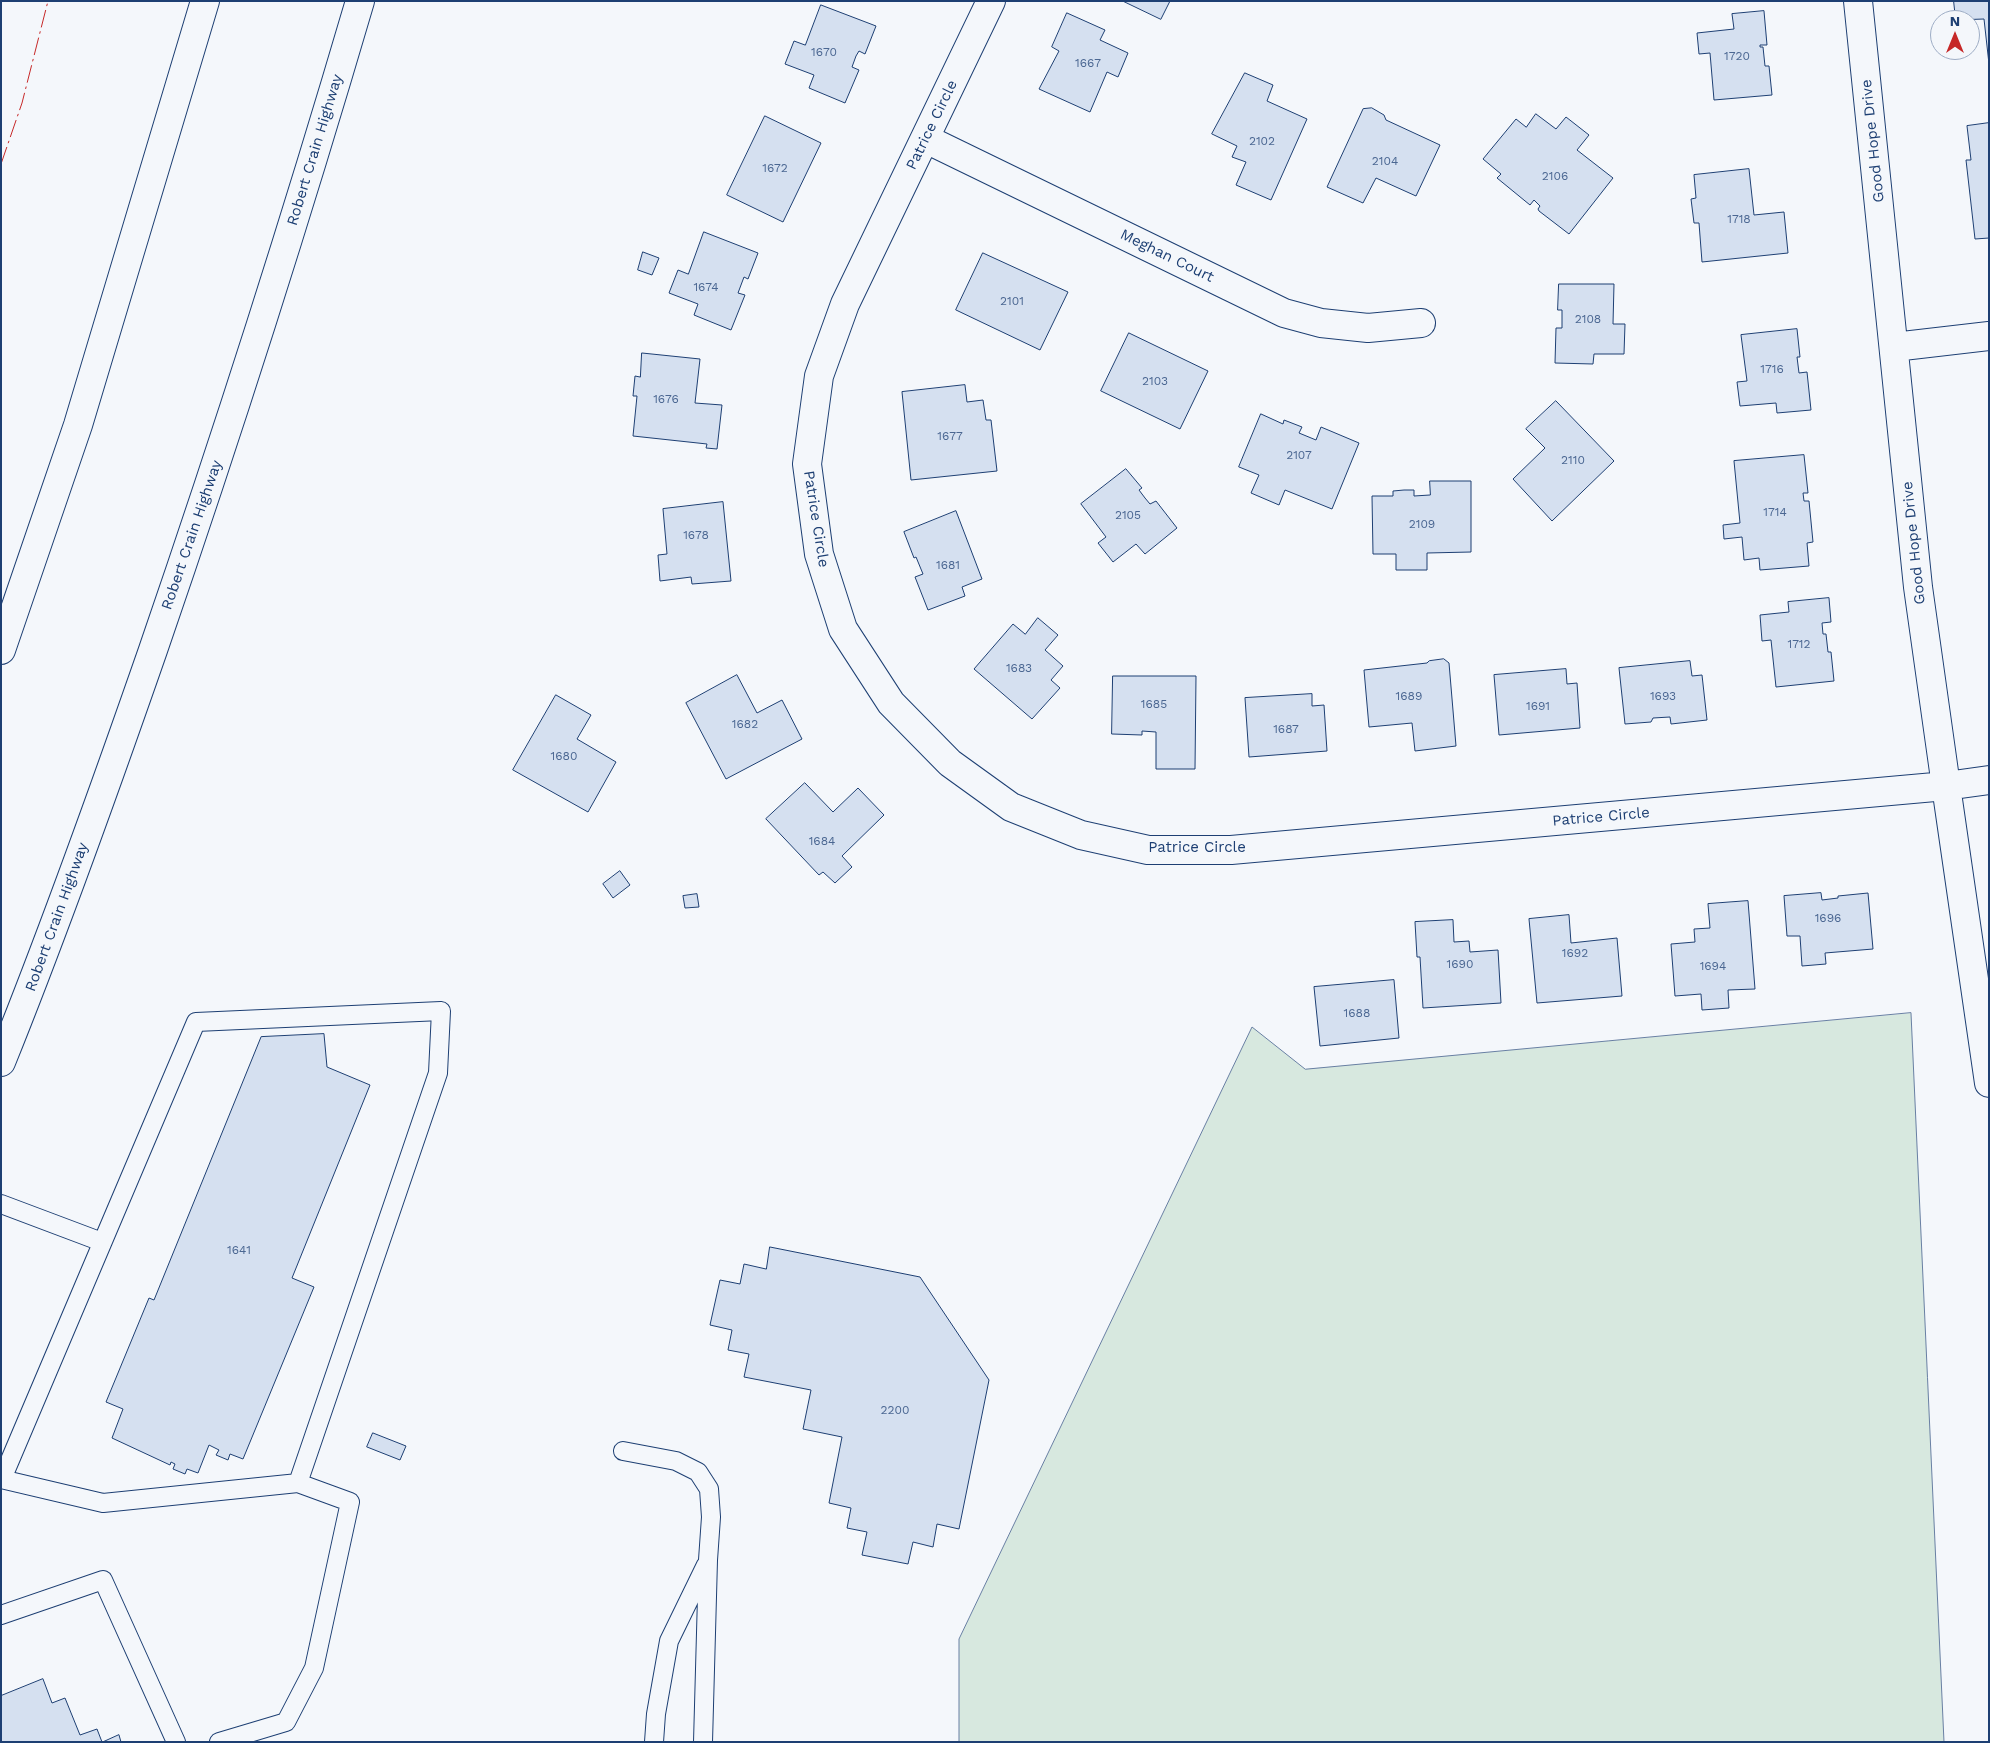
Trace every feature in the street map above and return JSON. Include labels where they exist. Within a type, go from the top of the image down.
[{"type":"main road","points":[[1,650],[78,426],[205,1]]},
{"type":"main road","name":"Robert Crain Highway","points":[[1,1062],[42,960],[216,466],[360,1]]},
{"type":"main road","name":"Patrice Circle","points":[[991,1],[845,304],[819,376],[807,464],[818,545],[842,629],[891,703],[950,763],[1011,807],[1081,835],[1148,850],[1231,850],[1946,786],[1989,780]]},
{"type":"main road","name":"Good Hope Drive","points":[[1858,1],[1918,587],[1989,1083]]},
{"type":"main road","name":"Meghan Court","points":[[926,139],[1284,313],[1321,323],[1368,328],[1421,322]]},
{"type":"main road","points":[[1894,347],[1989,336]]},
{"type":"lane","points":[[219,1742],[286,1722],[314,1668],[350,1502],[298,1483],[103,1503],[2,1478],[196,1022],[441,1011],[438,1073],[298,1483]]},
{"type":"lane","points":[[1,1204],[102,1242]]},
{"type":"lane","points":[[623,1451],[676,1461],[698,1472],[709,1489],[711,1517],[703,1742]]},
{"type":"lane","points":[[654,1742],[656,1714],[669,1641],[708,1560]]},
{"type":"lane","points":[[1,1615],[103,1580],[176,1742]]},
{"type":"shaded area","points":[[1911,1013],[1944,1742],[959,1742],[959,1639],[1252,1027],[1305,1069]]},
{"type":"building","points":[[1123,1],[1170,1],[1161,19]]},
{"type":"building","points":[[1954,1],[1989,1],[1989,64],[1984,19],[1980,19],[1980,10],[1955,10]]},
{"type":"building","points":[[821,5],[876,26],[865,54],[859,51],[856,56],[852,67],[859,70],[845,103],[809,88],[814,75],[785,64],[794,41],[805,45]]},
{"type":"building","points":[[1764,11],[1767,45],[1760,45],[1760,47],[1763,47],[1765,66],[1769,66],[1772,95],[1714,100],[1710,53],[1699,54],[1697,33],[1734,29],[1732,14]]},
{"type":"building","points":[[1067,13],[1105,30],[1100,40],[1128,53],[1118,77],[1107,72],[1090,112],[1039,89],[1059,51],[1052,47]]},
{"type":"building","points":[[1245,73],[1273,85],[1267,101],[1307,119],[1271,200],[1236,185],[1246,162],[1232,157],[1237,146],[1212,134]]},
{"type":"building","points":[[1372,108],[1384,115],[1386,120],[1440,145],[1416,196],[1376,178],[1363,203],[1327,187],[1363,109]]},
{"type":"building","points":[[1536,114],[1556,129],[1566,117],[1589,135],[1577,150],[1613,178],[1569,234],[1539,211],[1540,206],[1534,200],[1530,205],[1497,178],[1501,174],[1483,159],[1516,119],[1526,127]]},
{"type":"building","points":[[765,116],[821,143],[783,222],[727,195]]},
{"type":"building","points":[[1989,123],[1989,238],[1975,239],[1966,160],[1971,160],[1967,126]]},
{"type":"building","points":[[1749,169],[1754,215],[1784,212],[1788,253],[1702,262],[1699,223],[1694,223],[1691,199],[1696,198],[1694,175]]},
{"type":"building","points":[[704,232],[758,253],[748,279],[744,277],[738,293],[745,295],[731,330],[694,315],[698,304],[669,293],[678,270],[688,274]]},
{"type":"building","points":[[643,252],[659,258],[652,275],[638,270]]},
{"type":"building","points":[[983,253],[1068,292],[1040,350],[956,310]]},
{"type":"building","points":[[1559,284],[1614,284],[1613,324],[1625,324],[1624,354],[1594,354],[1593,364],[1555,363],[1556,328],[1562,328],[1562,310],[1558,310]]},
{"type":"building","points":[[1797,329],[1800,357],[1797,357],[1799,373],[1807,372],[1811,410],[1777,413],[1776,403],[1740,406],[1737,382],[1747,381],[1741,335]]},
{"type":"building","points":[[1129,333],[1208,371],[1180,429],[1101,391]]},
{"type":"building","points":[[642,353],[700,359],[695,403],[722,405],[717,449],[706,448],[707,444],[633,436],[637,396],[633,396],[635,376],[640,377]]},
{"type":"building","points":[[965,385],[967,402],[983,400],[986,420],[991,420],[997,471],[911,480],[902,392]]},
{"type":"building","points":[[1556,401],[1614,461],[1552,521],[1513,479],[1545,448],[1526,429]]},
{"type":"building","points":[[1261,414],[1283,424],[1284,420],[1302,427],[1299,433],[1316,440],[1321,427],[1359,443],[1332,509],[1285,490],[1279,505],[1251,493],[1259,475],[1239,467]]},
{"type":"building","points":[[1804,455],[1808,493],[1803,493],[1804,501],[1809,501],[1813,542],[1807,543],[1809,566],[1760,570],[1759,558],[1744,560],[1742,537],[1724,539],[1723,525],[1740,523],[1734,461]]},
{"type":"building","points":[[1126,469],[1142,488],[1139,490],[1150,504],[1156,501],[1177,528],[1145,554],[1136,544],[1113,562],[1098,543],[1106,537],[1081,504]]},
{"type":"building","points":[[1430,481],[1471,481],[1471,552],[1427,553],[1427,570],[1396,570],[1396,554],[1373,554],[1372,496],[1393,496],[1393,491],[1404,490],[1414,490],[1414,496],[1430,495]]},
{"type":"building","points":[[723,502],[731,581],[692,584],[691,577],[660,581],[658,555],[667,554],[663,509]]},
{"type":"building","points":[[956,511],[982,579],[962,587],[965,596],[928,610],[915,577],[923,574],[916,557],[914,558],[904,532]]},
{"type":"building","points":[[1829,598],[1831,622],[1822,623],[1823,634],[1826,634],[1828,652],[1831,652],[1834,681],[1776,687],[1771,640],[1762,641],[1760,615],[1789,612],[1788,602]]},
{"type":"building","points":[[1038,618],[1058,635],[1045,650],[1063,666],[1051,680],[1060,688],[1032,719],[974,669],[1013,624],[1025,634]]},
{"type":"building","points":[[1444,659],[1449,663],[1456,746],[1415,751],[1412,723],[1369,727],[1364,670],[1427,663]]},
{"type":"building","points":[[1690,661],[1692,676],[1702,675],[1707,720],[1671,724],[1670,717],[1653,718],[1651,722],[1625,724],[1619,668]]},
{"type":"building","points":[[1566,669],[1567,684],[1577,683],[1580,728],[1499,735],[1494,675]]},
{"type":"building","points":[[737,675],[757,713],[782,700],[802,739],[726,779],[686,703]]},
{"type":"building","points":[[1113,676],[1196,676],[1195,769],[1156,769],[1156,732],[1142,731],[1142,735],[1112,734]]},
{"type":"building","points":[[1312,694],[1312,706],[1324,705],[1327,751],[1249,757],[1245,698]]},
{"type":"building","points":[[556,695],[591,715],[577,739],[616,762],[588,812],[513,770]]},
{"type":"building","points":[[805,783],[833,812],[858,788],[884,815],[842,856],[852,867],[835,883],[823,872],[819,875],[766,819]]},
{"type":"building","points":[[620,871],[630,885],[613,898],[603,884]]},
{"type":"building","points":[[1821,893],[1822,900],[1838,898],[1838,896],[1868,893],[1873,949],[1825,953],[1826,964],[1802,966],[1800,936],[1787,936],[1784,896]]},
{"type":"building","points":[[697,894],[699,907],[685,908],[683,896]]},
{"type":"building","points":[[1748,901],[1755,989],[1728,990],[1729,1008],[1702,1010],[1701,994],[1675,996],[1671,944],[1695,942],[1694,929],[1710,928],[1708,904]]},
{"type":"building","points":[[1569,915],[1571,943],[1617,938],[1622,996],[1537,1003],[1529,919]]},
{"type":"building","points":[[1453,920],[1454,942],[1469,941],[1470,952],[1498,950],[1501,1003],[1423,1008],[1420,957],[1417,957],[1415,922]]},
{"type":"building","points":[[1394,980],[1399,1038],[1320,1046],[1314,987]]},
{"type":"building","points":[[324,1034],[327,1067],[370,1085],[292,1278],[314,1287],[243,1459],[230,1454],[228,1460],[216,1455],[219,1450],[209,1445],[198,1473],[187,1469],[185,1474],[173,1469],[175,1464],[171,1462],[170,1465],[112,1438],[123,1409],[106,1402],[149,1298],[154,1300],[261,1037]]},
{"type":"building","points":[[770,1247],[920,1277],[989,1380],[959,1529],[937,1524],[933,1547],[913,1542],[908,1564],[862,1555],[867,1532],[847,1528],[851,1508],[829,1503],[842,1437],[803,1429],[811,1390],[744,1377],[749,1354],[728,1350],[732,1330],[710,1325],[720,1280],[740,1284],[744,1264],[766,1269]]},
{"type":"building","points":[[373,1433],[406,1446],[400,1460],[367,1447]]},
{"type":"building","points":[[43,1679],[52,1703],[65,1698],[80,1735],[97,1729],[102,1742],[1,1742],[1,1696]]},
{"type":"building","points":[[119,1735],[121,1742],[103,1742]]},
{"type":"power","points":[[1,164],[22,103],[48,1]]}]
